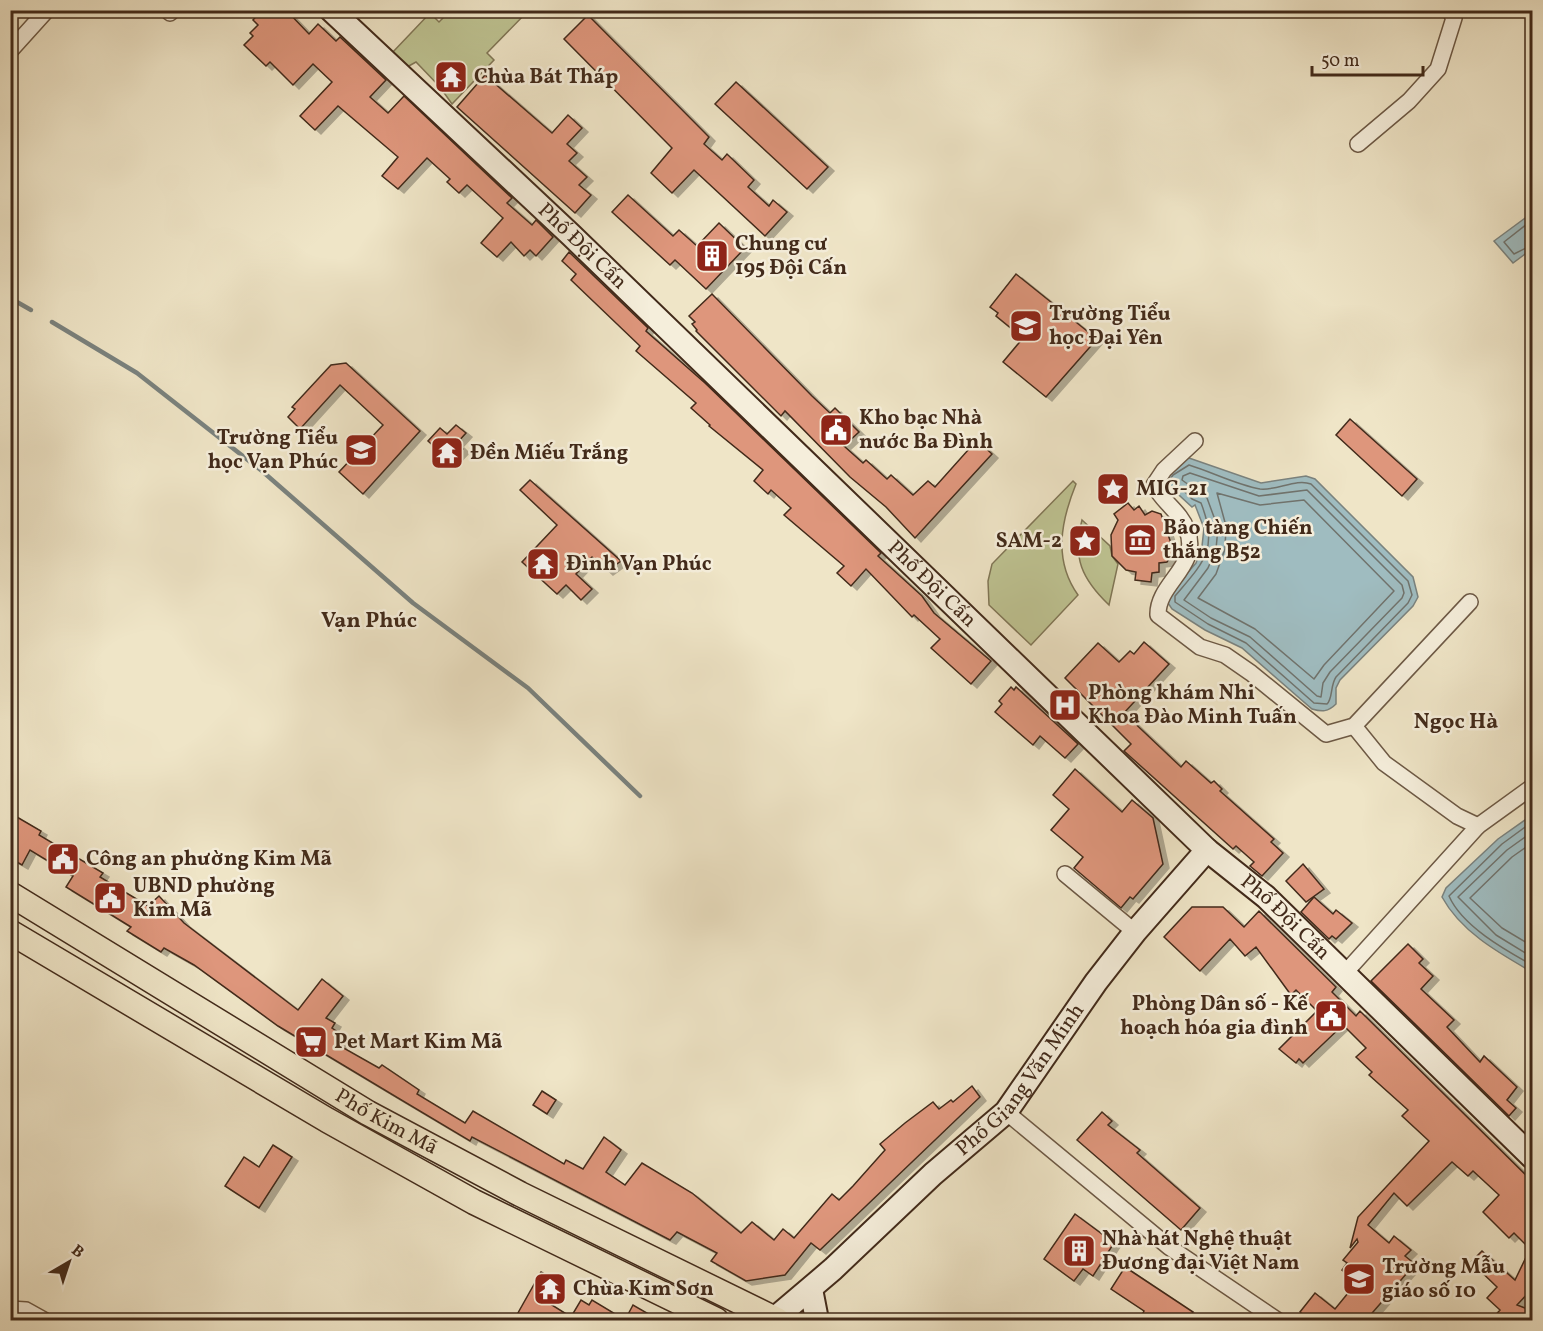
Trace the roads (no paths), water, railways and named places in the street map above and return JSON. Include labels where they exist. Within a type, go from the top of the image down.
[{"type":"main road","name":"Phố Kim Mã","points":[[10,894],[368,1113],[487,1176],[775,1320]]},
{"type":"main road","name":"Phố Kim Mã","points":[[10,932],[299,1103],[474,1202],[716,1320]]},
{"type":"main road","points":[[474,1202],[487,1176]]},
{"type":"street","points":[[10,51],[47,10]]},
{"type":"street","points":[[167,10],[170,13],[173,10]]},
{"type":"street","name":"Phố Đội Cấn","points":[[332,10],[571,236],[1207,850],[1266,897],[1533,1157]]},
{"type":"street","points":[[1358,144],[1409,101],[1438,69],[1454,18],[1449,10]]},
{"type":"street","points":[[1195,441],[1164,470],[1154,485],[1188,531],[1191,549],[1184,565],[1163,595],[1157,608],[1158,615],[1200,647],[1225,655],[1243,667],[1326,734],[1354,726],[1470,602]]},
{"type":"street","points":[[1354,726],[1384,763],[1457,816],[1478,826]]},
{"type":"street","points":[[1344,974],[1478,826],[1533,787]]},
{"type":"street","name":"Phố Giang Văn Minh","points":[[775,1320],[933,1174],[1006,1112],[1040,1060],[1135,932],[1207,850]]},
{"type":"street","points":[[1065,874],[1135,932]]},
{"type":"street","points":[[1006,1112],[1168,1247],[1277,1320]]},
{"type":"street","points":[[811,1289],[817,1320]]},
{"type":"street","points":[[10,1309],[26,1310],[44,1320]]},
{"type":"water","points":[[1532,213],[1532,249],[1513,263],[1494,241]]},
{"type":"water","points":[[1189,458],[1261,483],[1306,476],[1315,479],[1413,577],[1418,597],[1413,606],[1340,680],[1336,688],[1336,704],[1330,709],[1322,711],[1312,709],[1242,648],[1205,630],[1172,609],[1168,603],[1169,594],[1196,563],[1202,546],[1204,528],[1195,505],[1192,507],[1167,484],[1164,478],[1181,461]]},
{"type":"water","points":[[1532,815],[1532,972],[1470,931],[1459,921],[1442,897],[1446,888],[1498,839]]},
{"type":"waterway","points":[[10,298],[31,310]]},
{"type":"waterway","points":[[52,322],[137,373],[262,471],[413,603],[528,688],[640,796]]},
{"type":"place","name":"Chùa Bát Tháp","points":[[451,77]]},
{"type":"place","name":"Chung cư 195 Đội Cấn","points":[[712,256]]},
{"type":"place","name":"Trường Tiểu học Đại Yên","points":[[1026,326]]},
{"type":"place","name":"Kho bạc Nhà nước Ba Đình","points":[[836,430]]},
{"type":"place","name":"Trường Tiểu học Vạn Phúc","points":[[361,450]]},
{"type":"place","name":"Đền Miếu Trắng","points":[[447,453]]},
{"type":"place","name":"MIG-21","points":[[1113,489]]},
{"type":"place","name":"Bảo tàng Chiến thắng B52","points":[[1140,540]]},
{"type":"place","name":"SAM-2","points":[[1085,541]]},
{"type":"place","name":"Đình Vạn Phúc","points":[[543,564]]},
{"type":"place","name":"Phòng khám Nhi Khoa Đào Minh Tuấn","points":[[1065,705]]},
{"type":"place","name":"Công an phường Kim Mã","points":[[63,859]]},
{"type":"place","name":"UBND phường Kim Mã","points":[[110,898]]},
{"type":"place","name":"Phòng Dân số - Kế hoạch hóa gia đình","points":[[1331,1016]]},
{"type":"place","name":"Pet Mart Kim Mã","points":[[311,1042]]},
{"type":"place","name":"Nhà hát Nghệ thuật Đương đại Việt Nam","points":[[1079,1251]]},
{"type":"place","name":"Trường Mẫu giáo số 10","points":[[1359,1279]]},
{"type":"place","name":"Chùa Kim Sơn","points":[[550,1289]]},
{"type":"district","name":"Vạn Phúc","points":[[369,621]]},
{"type":"district","name":"Ngọc Hà","points":[[1456,722]]}]
